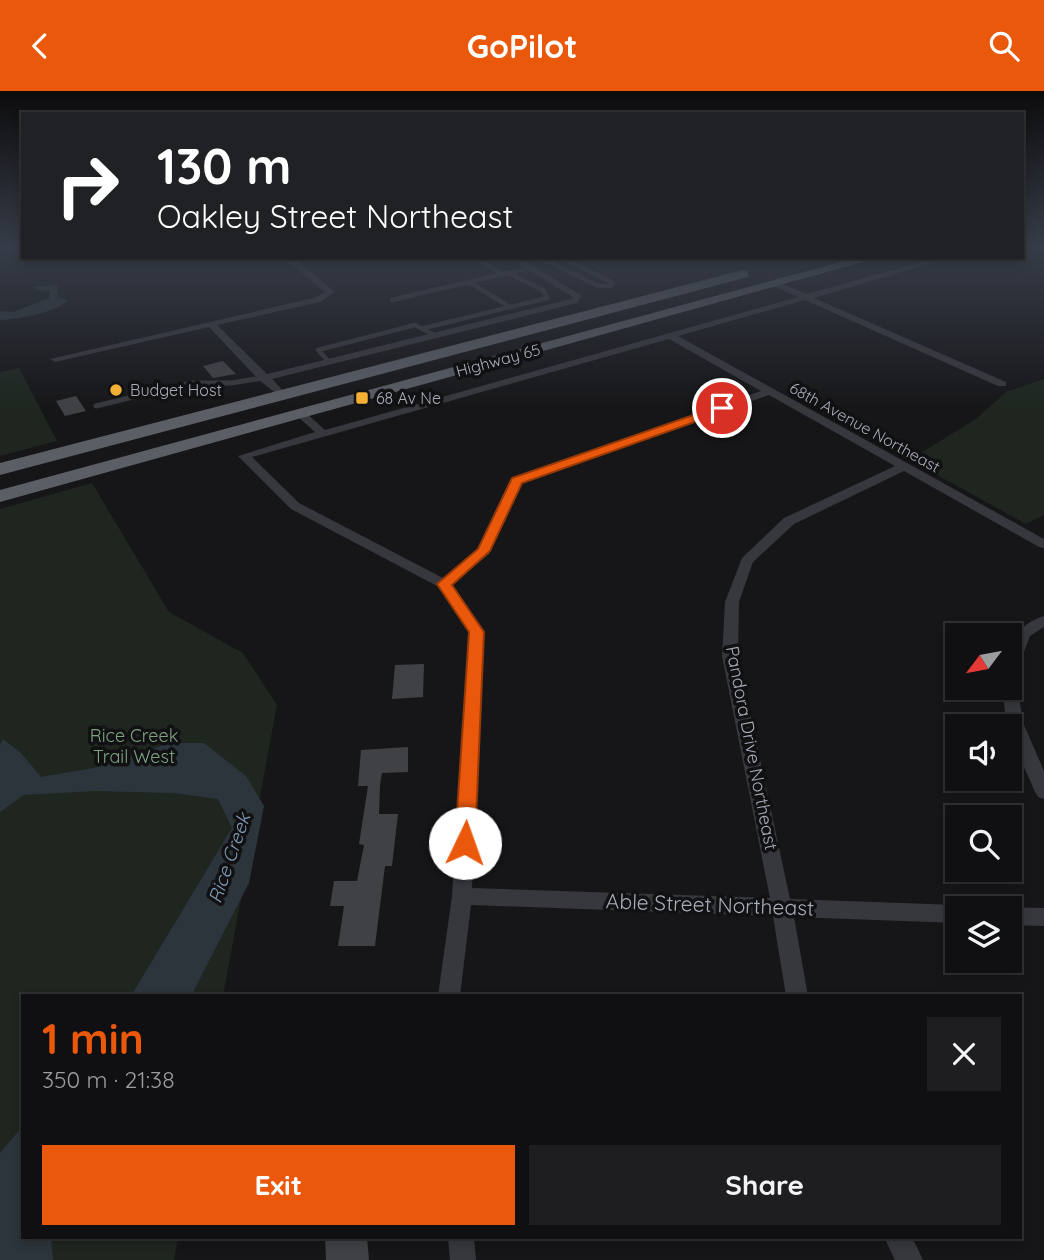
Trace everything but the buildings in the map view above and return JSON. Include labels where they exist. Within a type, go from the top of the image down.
[{"type":"highway","name":"Highway 65","points":[[0,469],[644,301]]},
{"type":"highway","name":"Highway 65","points":[[0,496],[716,301]]},
{"type":"street","points":[[55,359],[314,301]]},
{"type":"street","points":[[263,378],[574,301]]},
{"type":"street","points":[[449,994],[462,896],[476,632],[444,584],[295,506],[244,456],[797,301]]},
{"type":"street","points":[[812,301],[1002,384]]},
{"type":"street","points":[[210,323],[282,395]]},
{"type":"street","name":"68th Avenue Northeast","points":[[670,336],[1044,544]]},
{"type":"street","points":[[444,584],[484,551],[517,481],[769,392]]},
{"type":"street","points":[[301,414],[322,433]]},
{"type":"street","name":"Pandora Drive Northeast","points":[[797,994],[782,907],[730,656],[732,602],[747,561],[789,521],[904,466]]},
{"type":"street","points":[[1044,621],[1024,633],[1014,657],[1011,699],[1016,725],[1044,792]]},
{"type":"street","name":"Able Street Northeast","points":[[462,896],[945,914]]},
{"type":"street","points":[[1022,916],[1044,917]]},
{"type":"street","points":[[461,1239],[463,1260]]},
{"type":"street","points":[[898,1239],[910,1260]]},
{"type":"lane","points":[[499,301],[510,307]]},
{"type":"lane","points":[[424,328],[535,301]]},
{"type":"lane","points":[[531,302],[543,308]]},
{"type":"lane","points":[[329,362],[318,350],[415,325],[434,335]]},
{"type":"lane","points":[[96,406],[191,383],[231,383],[263,378]]},
{"type":"green space","points":[[19,368],[57,441],[0,456],[0,372]]},
{"type":"green space","points":[[1044,379],[1044,515],[1026,524],[910,460],[977,418],[1006,392]]},
{"type":"green space","name":"Rice Creek Trail West","points":[[92,483],[169,612],[243,653],[277,705],[223,994],[21,994],[21,1239],[178,1239],[174,1260],[0,1260],[0,509]]},
{"type":"water","points":[[42,301],[67,301],[36,315],[0,320],[0,311],[13,312]]},
{"type":"water","name":"Rice Creek","points":[[3,739],[21,753],[41,777],[94,768],[170,743],[204,743],[246,776],[264,806],[249,883],[192,994],[132,994],[232,828],[218,799],[173,793],[95,791],[24,795],[0,812],[0,745]]},
{"type":"water","points":[[21,1128],[21,1239],[51,1239],[53,1260],[0,1260],[0,1153]]},
{"type":"place","name":"Budget Host","points":[[116,390]]},
{"type":"place","name":"68 Av Ne","points":[[362,398]]},
{"type":"route","points":[[465,843],[476,632],[444,584],[484,551],[517,481],[722,408]]}]
